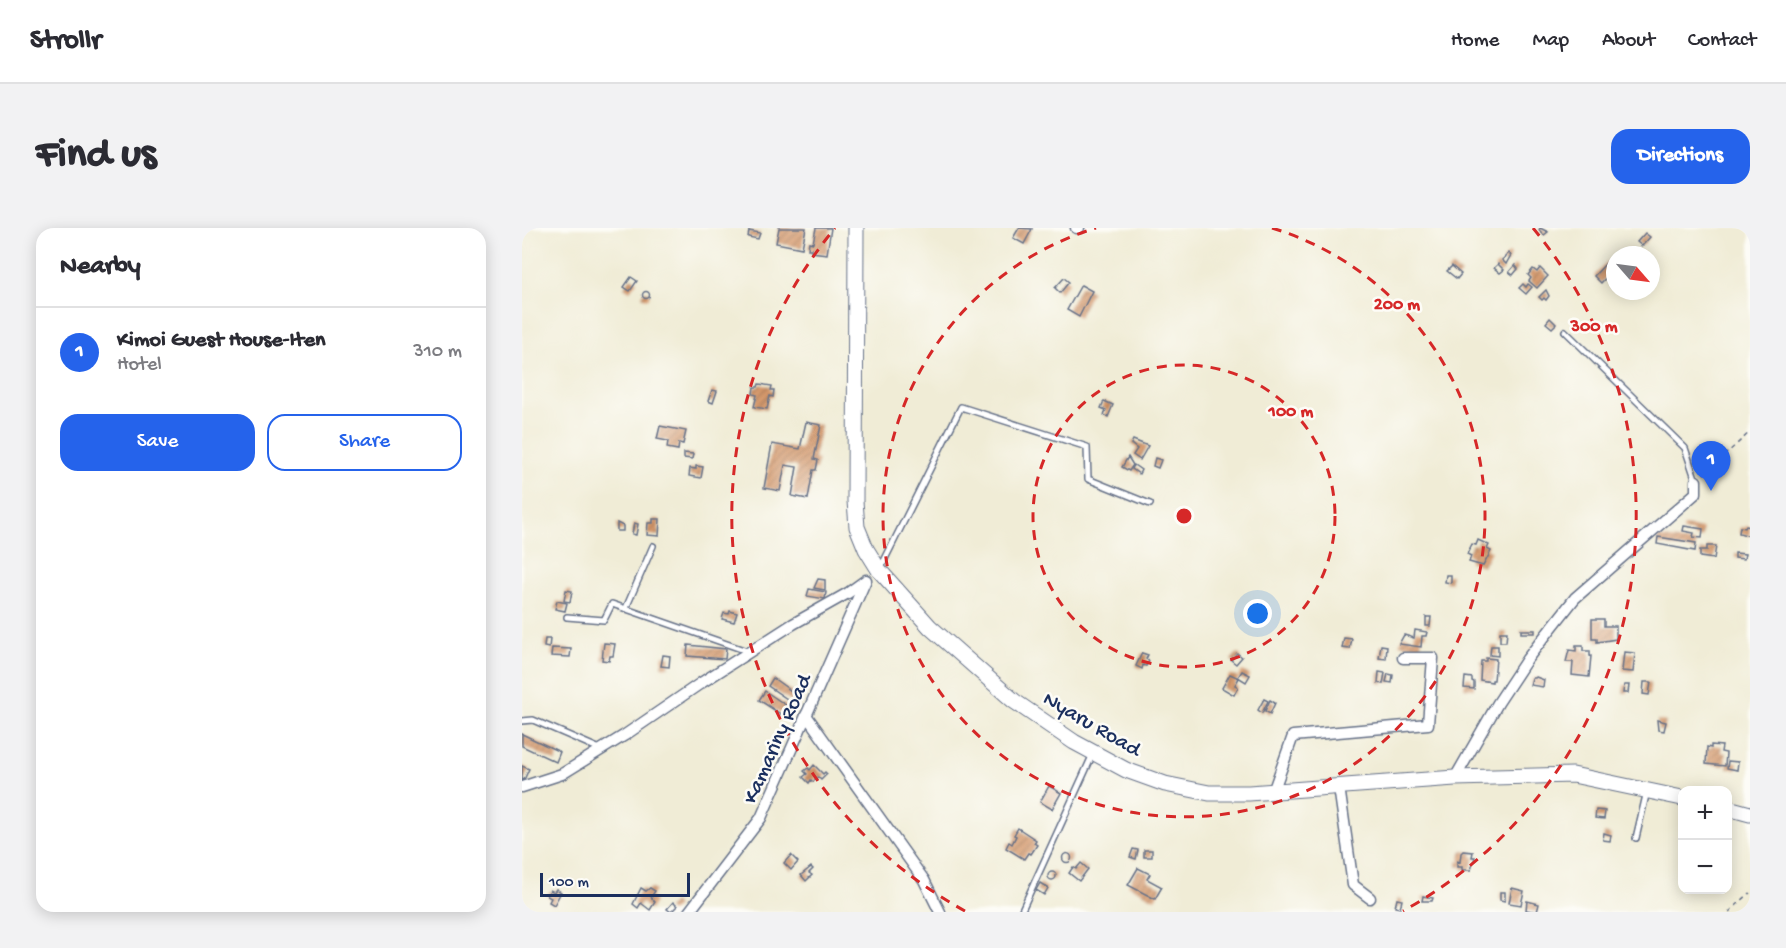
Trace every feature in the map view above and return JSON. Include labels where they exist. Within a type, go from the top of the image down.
[{"type":"main road","name":"Nyaru Road","points":[[856,228],[855,501],[857,527],[866,549],[879,570],[930,627],[1014,701],[1074,742],[1126,770],[1165,784],[1209,793],[1273,792],[1455,778],[1573,775],[1678,797]]},
{"type":"main road","points":[[1732,809],[1750,814]]},
{"type":"street","points":[[1455,778],[1527,658],[1575,598],[1696,493],[1696,481]]},
{"type":"street","name":"Kamariny Road","points":[[689,912],[761,818],[866,580],[879,570]]},
{"type":"street","points":[[522,787],[562,774],[749,652],[866,580]]},
{"type":"street","points":[[1273,792],[1293,736],[1428,724],[1433,658],[1404,658]]},
{"type":"street","points":[[806,715],[924,880],[940,912]]},
{"type":"street","points":[[1339,787],[1353,885],[1370,898]]},
{"type":"lane","points":[[1565,331],[1684,448],[1696,481]]},
{"type":"lane","points":[[879,570],[961,406],[1087,447],[1088,478],[1150,504]]},
{"type":"lane","points":[[626,608],[653,546]]},
{"type":"lane","points":[[567,616],[604,620],[612,604],[749,652]]},
{"type":"lane","points":[[522,721],[533,720],[602,749]]},
{"type":"lane","points":[[1021,912],[1093,753]]},
{"type":"lane","points":[[1636,838],[1647,789]]},
{"type":"path","points":[[1696,481],[1750,432]]},
{"type":"path","points":[[1729,912],[1750,893]]},
{"type":"building","points":[[779,228],[806,228],[802,248],[776,243]]},
{"type":"building","points":[[816,228],[831,228],[827,254],[811,252],[812,249],[808,249],[809,242],[813,243]]},
{"type":"building","points":[[1019,228],[1032,229],[1024,244],[1013,238]]},
{"type":"building","points":[[1540,228],[1548,232],[1544,235],[1539,230]]},
{"type":"building","points":[[749,231],[760,233],[758,239],[748,237]]},
{"type":"building","points":[[1645,233],[1650,237],[1642,246],[1637,242]]},
{"type":"building","points":[[1509,253],[1511,255],[1506,264],[1502,260]]},
{"type":"building","points":[[1606,263],[1606,278],[1601,283],[1594,276]]},
{"type":"building","points":[[1498,264],[1504,270],[1500,273],[1494,268]]},
{"type":"building","points":[[1515,265],[1518,269],[1513,275],[1509,272]]},
{"type":"building","points":[[1452,266],[1461,274],[1457,279],[1447,271]]},
{"type":"building","points":[[1540,268],[1548,276],[1537,288],[1529,281],[1531,278],[1528,275],[1533,269],[1537,272]]},
{"type":"building","points":[[631,277],[637,281],[630,291],[624,287]]},
{"type":"building","points":[[1064,278],[1069,282],[1060,293],[1055,288]]},
{"type":"building","points":[[1523,284],[1526,287],[1528,284],[1532,287],[1526,294],[1519,288]]},
{"type":"building","points":[[1081,285],[1092,291],[1079,317],[1067,310]]},
{"type":"building","points":[[1546,290],[1549,296],[1546,300],[1544,298],[1542,300],[1539,297]]},
{"type":"building","points":[[646,291],[650,295],[646,299],[642,295]]},
{"type":"building","points":[[1550,318],[1556,324],[1552,328],[1546,323]]},
{"type":"building","points":[[759,384],[772,386],[771,390],[774,390],[767,409],[754,407],[757,395],[753,394],[754,387],[758,387]]},
{"type":"building","points":[[712,390],[717,391],[713,403],[708,401]]},
{"type":"building","points":[[1104,401],[1113,405],[1108,417],[1104,415],[1106,410],[1101,408]]},
{"type":"building","points":[[806,422],[821,425],[814,459],[818,460],[816,470],[813,470],[808,499],[792,496],[797,467],[785,465],[780,491],[764,488],[772,444],[800,449]]},
{"type":"building","points":[[660,426],[686,431],[683,444],[679,443],[678,450],[667,448],[668,441],[657,439]]},
{"type":"building","points":[[1133,440],[1148,446],[1140,460],[1133,455],[1137,449],[1131,444]]},
{"type":"building","points":[[684,453],[693,454],[692,459],[684,458]]},
{"type":"building","points":[[1128,457],[1133,465],[1129,471],[1122,467]]},
{"type":"building","points":[[1155,458],[1161,460],[1158,468],[1153,466]]},
{"type":"building","points":[[1134,465],[1141,470],[1139,474],[1132,469]]},
{"type":"building","points":[[696,466],[703,467],[701,478],[689,476],[690,468],[696,469]]},
{"type":"building","points":[[653,519],[660,519],[659,536],[647,535],[648,523],[653,523]]},
{"type":"building","points":[[617,523],[623,526],[623,531],[617,531]]},
{"type":"building","points":[[634,523],[638,524],[636,535],[632,534]]},
{"type":"building","points":[[1684,526],[1703,529],[1702,538],[1693,537],[1694,533],[1683,531]]},
{"type":"building","points":[[1740,527],[1745,528],[1750,527],[1750,536],[1739,533]]},
{"type":"building","points":[[1658,537],[1696,543],[1695,551],[1657,544]]},
{"type":"building","points":[[1478,540],[1489,545],[1487,549],[1491,551],[1483,566],[1469,562],[1471,556],[1467,554],[1472,544],[1476,545]]},
{"type":"building","points":[[1707,546],[1716,546],[1714,559],[1700,557],[1700,550],[1707,550]]},
{"type":"building","points":[[1735,553],[1745,554],[1744,559],[1735,558]]},
{"type":"building","points":[[1446,575],[1451,575],[1451,583],[1445,582]]},
{"type":"building","points":[[818,579],[825,580],[825,590],[814,588]]},
{"type":"building","points":[[809,589],[826,592],[825,599],[807,596]]},
{"type":"building","points":[[566,590],[572,591],[570,602],[564,601]]},
{"type":"building","points":[[557,601],[567,603],[565,611],[555,609]]},
{"type":"building","points":[[730,611],[737,613],[734,622],[722,619],[724,613],[729,614]]},
{"type":"building","points":[[1426,617],[1431,617],[1430,626],[1426,626]]},
{"type":"building","points":[[1592,619],[1604,619],[1604,626],[1616,626],[1616,639],[1597,642],[1597,639],[1592,639]]},
{"type":"building","points":[[1415,630],[1427,632],[1426,636],[1422,636],[1421,647],[1399,644],[1404,635],[1414,638]]},
{"type":"building","points":[[1521,630],[1535,630],[1535,633],[1521,633]]},
{"type":"building","points":[[1500,632],[1507,632],[1506,642],[1500,642]]},
{"type":"building","points":[[1344,638],[1352,639],[1350,649],[1342,648]]},
{"type":"building","points":[[545,639],[550,639],[549,648],[544,647]]},
{"type":"building","points":[[604,643],[615,644],[613,656],[610,656],[609,661],[602,660]]},
{"type":"building","points":[[688,645],[726,649],[725,659],[687,656]]},
{"type":"building","points":[[1381,645],[1387,646],[1386,659],[1379,658]]},
{"type":"building","points":[[1491,646],[1498,646],[1498,656],[1490,655]]},
{"type":"building","points":[[1576,646],[1583,646],[1583,651],[1590,651],[1589,677],[1572,675],[1573,662],[1566,662],[1569,650],[1576,651]]},
{"type":"building","points":[[552,648],[571,649],[570,657],[551,656]]},
{"type":"building","points":[[1624,652],[1635,653],[1633,672],[1622,671]]},
{"type":"building","points":[[1142,653],[1148,655],[1146,659],[1149,661],[1146,666],[1143,665],[1142,669],[1136,666]]},
{"type":"building","points":[[1237,653],[1242,657],[1236,664],[1231,660]]},
{"type":"building","points":[[663,655],[670,656],[669,667],[661,666]]},
{"type":"building","points":[[1486,658],[1496,659],[1492,682],[1480,680],[1481,661],[1486,661]]},
{"type":"building","points":[[1242,671],[1250,675],[1246,682],[1238,677]]},
{"type":"building","points":[[1379,672],[1385,673],[1383,684],[1378,683]]},
{"type":"building","points":[[1230,674],[1239,678],[1235,685],[1238,687],[1234,695],[1222,688]]},
{"type":"building","points":[[1388,674],[1393,675],[1392,683],[1386,682]]},
{"type":"building","points":[[1465,677],[1472,678],[1474,689],[1464,688]]},
{"type":"building","points":[[773,678],[798,696],[793,703],[768,686]]},
{"type":"building","points":[[1532,678],[1544,680],[1543,687],[1530,685]]},
{"type":"building","points":[[1644,682],[1651,682],[1649,695],[1643,694]]},
{"type":"building","points":[[1624,685],[1629,685],[1628,693],[1623,693]]},
{"type":"building","points":[[765,691],[790,708],[785,717],[759,700]]},
{"type":"building","points":[[1264,699],[1268,701],[1262,713],[1258,710]]},
{"type":"building","points":[[1270,700],[1275,703],[1270,714],[1265,711]]},
{"type":"building","points":[[1657,720],[1666,722],[1664,731],[1658,730]]},
{"type":"building","points":[[522,734],[560,752],[556,762],[522,746]]},
{"type":"building","points":[[1711,745],[1722,746],[1721,752],[1726,753],[1725,766],[1706,764],[1707,747],[1711,748]]},
{"type":"building","points":[[1728,761],[1738,762],[1737,770],[1727,768]]},
{"type":"building","points":[[814,765],[823,774],[825,772],[827,774],[821,780],[818,777],[809,783],[803,777],[807,774],[804,771],[808,768],[810,770]]},
{"type":"building","points":[[522,766],[529,769],[524,780],[522,779]]},
{"type":"building","points":[[1049,786],[1061,793],[1052,809],[1040,802]]},
{"type":"building","points":[[1596,810],[1605,811],[1604,819],[1595,818]]},
{"type":"building","points":[[1018,828],[1036,840],[1034,843],[1037,845],[1024,859],[1006,848],[1009,842],[1012,844]]},
{"type":"building","points":[[1604,833],[1611,835],[1610,841],[1603,840]]},
{"type":"building","points":[[1133,849],[1138,850],[1136,859],[1130,857]]},
{"type":"building","points":[[1144,850],[1152,850],[1152,857],[1144,857]]},
{"type":"building","points":[[1463,851],[1473,852],[1472,857],[1475,857],[1471,870],[1462,870],[1462,867],[1457,867],[1457,861],[1460,862]]},
{"type":"building","points":[[1067,854],[1071,858],[1067,862],[1063,858]]},
{"type":"building","points":[[791,855],[798,862],[791,870],[784,863]]},
{"type":"building","points":[[1081,863],[1088,869],[1079,881],[1069,873],[1073,867],[1076,869]]},
{"type":"building","points":[[811,867],[813,869],[809,873],[812,875],[806,881],[801,875]]},
{"type":"building","points":[[1138,868],[1150,874],[1147,879],[1162,887],[1155,899],[1128,885]]},
{"type":"building","points":[[1052,872],[1056,876],[1052,880],[1048,876]]},
{"type":"building","points":[[1040,883],[1048,888],[1044,895],[1036,890]]},
{"type":"building","points":[[641,888],[646,891],[650,888],[655,891],[651,897],[655,902],[650,910],[641,903],[638,908],[633,904]]},
{"type":"building","points":[[1512,888],[1524,891],[1521,905],[1509,903]]},
{"type":"building","points":[[556,889],[561,892],[554,905],[549,902],[551,898],[547,896],[550,890],[554,892]]},
{"type":"building","points":[[1500,892],[1505,892],[1505,901],[1500,900]]},
{"type":"building","points":[[1423,896],[1433,898],[1432,901],[1422,901]]},
{"type":"building","points":[[1397,899],[1402,900],[1400,908],[1395,907]]},
{"type":"building","points":[[1527,901],[1539,904],[1537,912],[1526,910]]},
{"type":"building","points":[[673,902],[677,906],[671,912],[667,909]]},
{"type":"place","name":"Kimoi Guest House-Iten","points":[[1711,491]]}]
